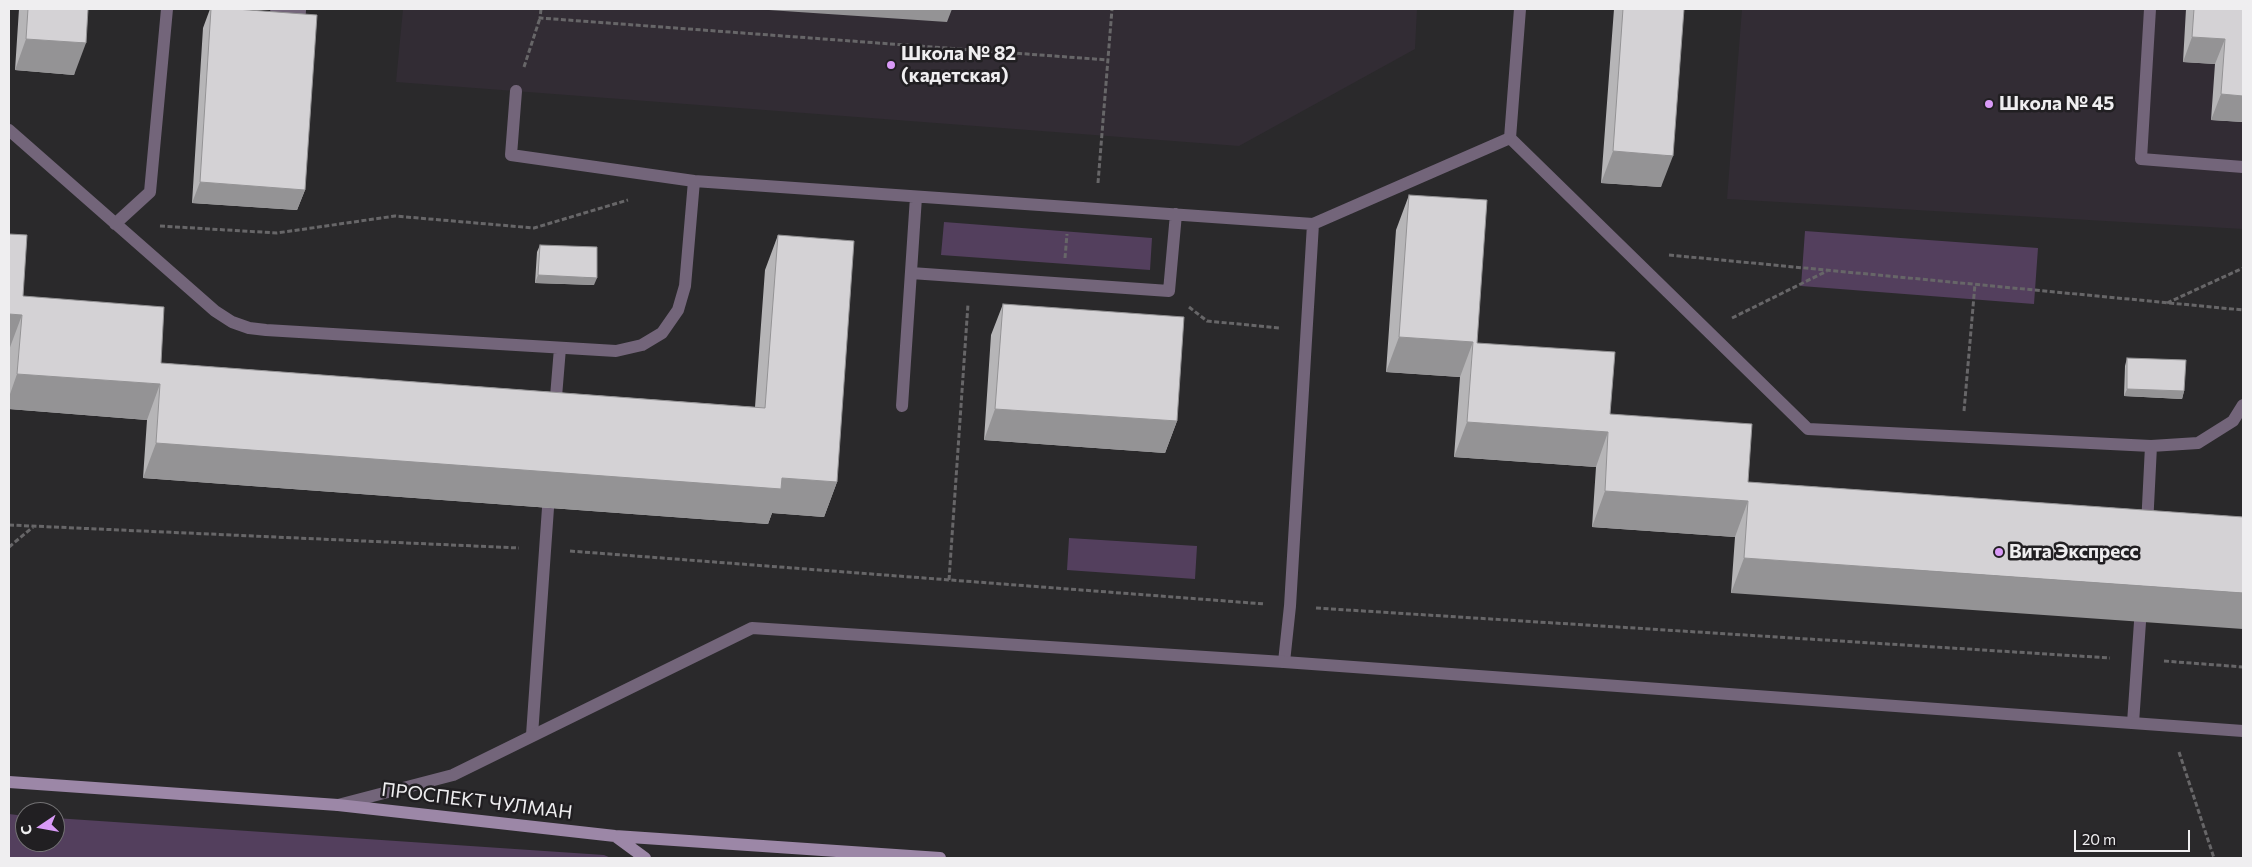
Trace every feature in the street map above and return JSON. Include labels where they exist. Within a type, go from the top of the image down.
[{"type":"main road","name":"ПРОСПЕКТ ЧУЛМАН","points":[[9,782],[338,804],[615,836],[940,858]]},
{"type":"main road","points":[[615,836],[645,858]]},
{"type":"street","points":[[115,224],[150,192],[168,9]]},
{"type":"street","points":[[276,9],[300,10],[299,25]]},
{"type":"street","points":[[1510,138],[1520,9]]},
{"type":"street","points":[[2150,9],[2141,159],[2243,167]]},
{"type":"street","points":[[516,91],[511,155],[694,182],[1313,224],[1510,138]]},
{"type":"street","points":[[9,130],[215,311],[232,322],[250,328],[616,351],[642,345],[662,333],[678,310],[685,286],[694,182]]},
{"type":"street","points":[[1510,138],[1808,429],[2152,446],[2198,443],[2233,421],[2243,405]]},
{"type":"street","points":[[902,406],[916,197]]},
{"type":"street","points":[[911,273],[1169,291],[1176,214]]},
{"type":"street","points":[[1284,662],[1290,606],[1313,224]]},
{"type":"street","points":[[554,420],[560,348]]},
{"type":"street","points":[[2146,537],[2152,446]]},
{"type":"street","points":[[532,736],[548,508]]},
{"type":"street","points":[[2133,723],[2140,622]]},
{"type":"street","points":[[338,804],[453,775],[752,628],[1284,662],[2243,731]]},
{"type":"path","points":[[516,91],[540,18],[541,9]]},
{"type":"path","points":[[1096,209],[1112,9]]},
{"type":"path","points":[[540,18],[1108,60]]},
{"type":"path","points":[[115,224],[277,232],[394,216],[534,228],[637,198]]},
{"type":"path","points":[[1064,284],[1069,207]]},
{"type":"path","points":[[1626,251],[2243,310]]},
{"type":"path","points":[[2167,303],[2243,268]]},
{"type":"path","points":[[1707,331],[1827,270]]},
{"type":"path","points":[[948,580],[970,277]]},
{"type":"path","points":[[1962,437],[1975,284]]},
{"type":"path","points":[[1169,291],[1206,321],[1306,331]]},
{"type":"path","points":[[9,525],[546,549],[1290,606],[2243,667]]},
{"type":"path","points":[[9,547],[33,527]]},
{"type":"path","points":[[2170,726],[2214,858]]},
{"type":"shaded area","name":"Школа № 82 (кадетская)","points":[[403,9],[1417,9],[1415,49],[1239,146],[396,82]]},
{"type":"shaded area","name":"Школа № 45","points":[[1742,9],[2243,9],[2243,229],[1727,199]]},
{"type":"shaded area","points":[[944,222],[1152,238],[1150,270],[941,255]]},
{"type":"shaded area","points":[[1805,231],[2038,248],[2034,304],[1801,286]]},
{"type":"shaded area","points":[[1069,538],[1197,546],[1195,579],[1067,570]]},
{"type":"shaded area","points":[[9,814],[15,815],[15,852],[65,852],[65,819],[604,855],[611,858],[9,858]]},
{"type":"building","points":[[28,9],[88,9],[86,43],[26,39]]},
{"type":"building","points":[[211,9],[317,15],[305,190],[200,182]]},
{"type":"building","points":[[1623,9],[1684,9],[1673,156],[1613,151]]},
{"type":"building","points":[[2194,9],[2243,9],[2243,96],[2221,94],[2225,39],[2192,37]]},
{"type":"building","points":[[1409,195],[1487,200],[1477,343],[1615,352],[1610,414],[1752,424],[1748,482],[2243,517],[2243,593],[1744,558],[1748,501],[1605,491],[1608,432],[1467,422],[1473,342],[1399,337]]},
{"type":"building","points":[[9,234],[27,235],[23,296],[164,307],[161,363],[765,408],[778,235],[854,241],[837,482],[782,478],[781,489],[156,443],[160,384],[17,374],[22,315],[9,314]]},
{"type":"building","points":[[540,245],[597,247],[597,278],[538,275]]},
{"type":"building","points":[[1003,304],[1184,317],[1177,421],[995,409]]},
{"type":"building","points":[[2127,358],[2186,360],[2184,391],[2127,389]]},
{"type":"place","name":"Школа № 82 (кадетская)","points":[[891,65]]},
{"type":"place","name":"Школа № 45","points":[[1989,104]]},
{"type":"place","name":"Вита Экспресс","points":[[1999,552]]}]
